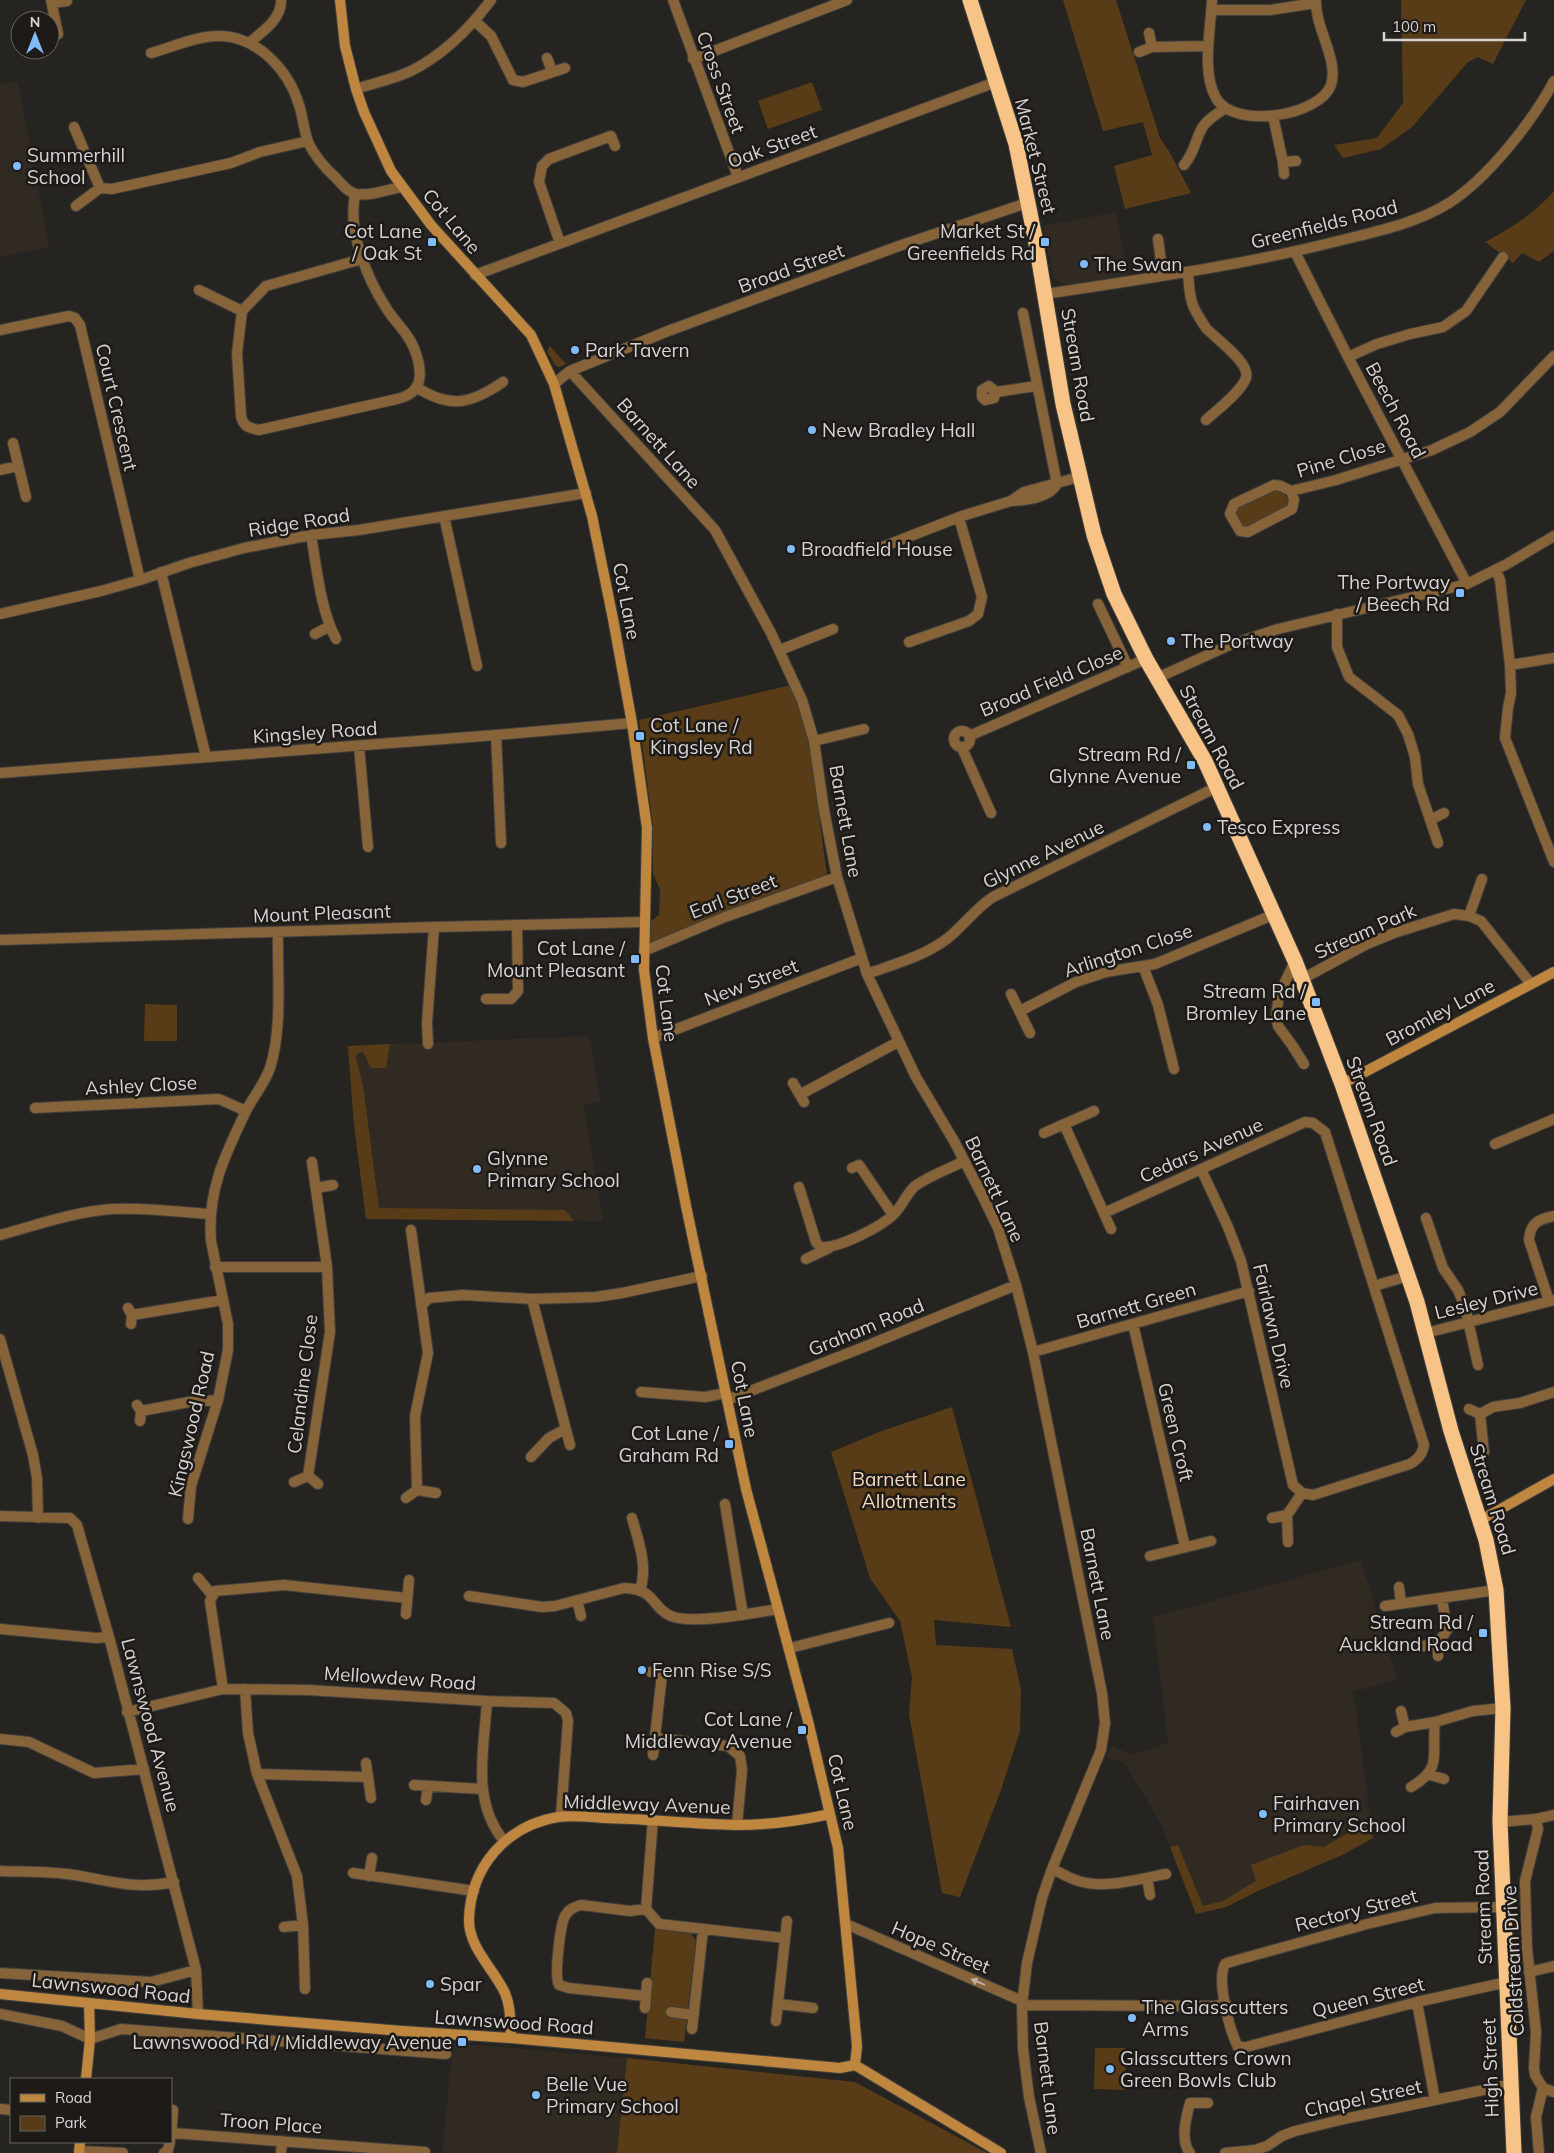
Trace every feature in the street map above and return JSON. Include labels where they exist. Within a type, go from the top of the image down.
[{"type":"highway","name":"Market Street","points":[[970,0],[1016,144],[1045,294]]},
{"type":"highway","name":"Stream Road","points":[[1045,294],[1063,404],[1079,477],[1094,535],[1114,594],[1146,659],[1205,761],[1296,961],[1342,1084],[1408,1276],[1426,1333],[1451,1431],[1480,1520],[1490,1557],[1496,1590],[1503,1708],[1500,1822],[1507,1982]]},
{"type":"highway","name":"High Street","points":[[1507,1982],[1514,2153]]},
{"type":"street","points":[[249,43],[278,16],[281,0]]},
{"type":"street","name":"Cot Lane","points":[[340,0],[345,46],[356,89],[391,171],[431,225],[531,335],[554,384],[586,493],[613,619],[632,723],[647,828],[644,951],[646,990],[653,1038],[686,1206],[746,1489],[790,1648],[838,1848],[857,2046],[855,2065]]},
{"type":"street","points":[[356,89],[409,72],[434,58],[475,21],[491,0]]},
{"type":"street","name":"Cross Street","points":[[673,0],[693,59],[738,177]]},
{"type":"street","points":[[693,59],[847,0]]},
{"type":"street","points":[[52,1],[67,1]]},
{"type":"street","points":[[1316,2],[1318,20],[1332,61],[1330,87],[1318,101],[1273,116],[1248,116],[1224,109],[1212,92],[1208,46],[1211,5],[1270,10],[1316,2]]},
{"type":"street","points":[[475,21],[491,36],[513,80],[523,82],[565,68]]},
{"type":"street","points":[[1149,33],[1152,46]]},
{"type":"street","points":[[151,53],[204,37],[231,37],[249,43],[269,57],[293,87],[308,141],[318,160],[348,191],[355,194],[370,195],[401,187]]},
{"type":"street","points":[[1139,52],[1152,46],[1208,46]]},
{"type":"street","points":[[547,58],[552,71]]},
{"type":"street","name":"Oak Street","points":[[475,275],[996,82]]},
{"type":"street","name":"Greenfields Road","points":[[1045,294],[1188,273],[1295,252],[1400,224],[1447,204],[1471,187],[1507,148],[1552,88]]},
{"type":"street","points":[[1184,165],[1193,154],[1202,128],[1210,119],[1224,109]]},
{"type":"street","points":[[1273,116],[1284,162],[1284,174]]},
{"type":"street","points":[[74,127],[100,188]]},
{"type":"street","points":[[560,242],[538,182],[542,166],[549,160],[611,136],[615,146]]},
{"type":"street","points":[[76,206],[100,188],[112,189],[230,163],[260,152],[308,141]]},
{"type":"street","points":[[1284,162],[1296,161]]},
{"type":"street","points":[[355,194],[352,211],[353,226],[362,258],[385,306],[408,337],[415,350],[419,380],[416,387],[408,395],[397,399],[259,430],[248,427],[242,422],[240,416],[237,353],[242,310],[266,286],[362,258]]},
{"type":"street","name":"Broad Street","points":[[570,371],[668,331],[899,246],[1027,203]]},
{"type":"street","points":[[1158,239],[1163,276]]},
{"type":"street","name":"Beech Road","points":[[1295,252],[1467,584]]},
{"type":"street","points":[[1348,357],[1377,344],[1410,334],[1443,328],[1466,310],[1502,263]]},
{"type":"street","points":[[1188,273],[1193,306],[1206,327],[1242,363],[1246,371],[1246,377],[1242,384],[1224,405],[1206,420]]},
{"type":"street","points":[[199,290],[242,310]]},
{"type":"street","points":[[1023,313],[1057,484]]},
{"type":"street","name":"Court Crescent","points":[[0,330],[69,316],[75,318],[80,324],[140,580]]},
{"type":"street","name":"Pine Close","points":[[1291,491],[1294,500],[1292,509],[1248,532],[1240,531],[1230,514],[1234,504],[1274,485],[1291,491],[1336,480],[1432,450],[1470,432],[1500,412],[1554,356]]},
{"type":"street","points":[[554,384],[570,371]]},
{"type":"street","name":"Barnett Lane","points":[[570,371],[715,530],[780,650],[802,700],[814,741],[824,810],[837,877],[867,974],[898,1042],[964,1161],[998,1228],[1016,1285],[1033,1352],[1102,1693],[1105,1723],[1101,1750],[1042,1898],[1028,1963],[1022,2003],[1023,2049],[1029,2097],[1041,2153]]},
{"type":"street","points":[[416,387],[438,400],[452,402],[475,398],[503,382]]},
{"type":"street","points":[[996,392],[1036,386]]},
{"type":"street","points":[[13,443],[26,497]]},
{"type":"street","points":[[0,470],[18,466]]},
{"type":"street","points":[[835,551],[878,549],[959,518],[1011,501],[1024,492],[1079,477]]},
{"type":"street","name":"Ridge Road","points":[[0,614],[102,591],[244,548],[311,535],[586,493]]},
{"type":"street","points":[[444,516],[477,666]]},
{"type":"street","points":[[909,642],[922,632],[969,621],[978,614],[982,597],[959,518]]},
{"type":"street","points":[[311,535],[330,626],[336,638]]},
{"type":"street","points":[[1157,678],[1232,644],[1337,614],[1379,606],[1467,584],[1496,570],[1554,536]]},
{"type":"street","points":[[1496,570],[1500,580],[1510,665],[1511,693],[1506,738],[1554,862]]},
{"type":"street","points":[[161,572],[206,757]]},
{"type":"street","points":[[1098,604],[1128,667]]},
{"type":"street","points":[[1337,614],[1337,647],[1349,677],[1398,715],[1408,734],[1416,757],[1418,784],[1438,843]]},
{"type":"street","points":[[315,634],[330,626]]},
{"type":"street","points":[[780,650],[833,628]]},
{"type":"street","points":[[1510,665],[1554,658]]},
{"type":"street","name":"Broad Field Close","points":[[991,813],[962,748],[955,744],[955,735],[962,731],[969,736],[1146,659]]},
{"type":"street","name":"Kingsley Road","points":[[0,773],[632,723]]},
{"type":"street","points":[[814,741],[864,729]]},
{"type":"street","points":[[496,735],[501,843]]},
{"type":"street","points":[[359,746],[368,847]]},
{"type":"street","name":"Glynne Avenue","points":[[867,974],[931,950],[948,938],[983,903],[993,897],[1217,787]]},
{"type":"street","points":[[1430,820],[1444,813]]},
{"type":"street","name":"Earl Street","points":[[644,951],[724,917],[837,877]]},
{"type":"street","points":[[1482,879],[1469,916],[1481,921],[1531,984]]},
{"type":"street","name":"Arlington Close","points":[[1020,1010],[1076,982],[1106,972],[1155,964],[1275,914]]},
{"type":"street","name":"Stream Park","points":[[1302,979],[1367,944],[1394,933],[1454,914],[1469,916]]},
{"type":"street","name":"Mount Pleasant","points":[[0,940],[644,922]]},
{"type":"street","points":[[486,999],[510,999],[518,991],[517,925]]},
{"type":"street","points":[[428,1044],[427,1023],[434,927]]},
{"type":"street","name":"Kingswood Road","points":[[188,1519],[191,1486],[218,1400],[228,1350],[228,1324],[211,1241],[211,1214],[219,1170],[246,1110],[269,1071],[276,1047],[278,932]]},
{"type":"street","name":"New Street","points":[[653,1038],[862,958]]},
{"type":"street","points":[[1296,961],[1279,995],[1276,1017],[1278,1026],[1304,1064]]},
{"type":"street","points":[[1143,966],[1158,1005],[1174,1069]]},
{"type":"street","name":"Bromley Lane","points":[[1342,1084],[1554,972]]},
{"type":"street","points":[[1010,994],[1020,1010],[1030,1033]]},
{"type":"street","points":[[793,1083],[802,1098],[898,1042]]},
{"type":"street","name":"Ashley Close","points":[[35,1108],[219,1099],[246,1110]]},
{"type":"street","points":[[1044,1133],[1094,1111]]},
{"type":"street","points":[[1495,1144],[1554,1119]]},
{"type":"street","name":"Cedars Avenue","points":[[1104,1213],[1305,1122],[1313,1123],[1325,1132],[1347,1198],[1359,1244],[1374,1286]]},
{"type":"street","points":[[1064,1124],[1111,1229]]},
{"type":"street","points":[[806,1259],[867,1231],[893,1215],[914,1187],[964,1161]]},
{"type":"street","name":"Celandine Close","points":[[308,1476],[330,1332],[327,1267],[312,1162]]},
{"type":"street","points":[[852,1168],[859,1165],[893,1215]]},
{"type":"street","name":"Fairlawn Drive","points":[[1201,1169],[1235,1244],[1249,1291],[1293,1485],[1302,1493]]},
{"type":"street","points":[[316,1188],[333,1186]]},
{"type":"street","points":[[798,1188],[816,1242],[820,1247],[830,1248]]},
{"type":"street","points":[[0,1235],[69,1215],[110,1209],[211,1214]]},
{"type":"street","points":[[1552,1301],[1529,1240],[1530,1229],[1539,1219],[1554,1216]]},
{"type":"street","points":[[1426,1218],[1443,1268],[1458,1290],[1470,1322],[1478,1365]]},
{"type":"street","points":[[410,1230],[428,1353],[415,1416],[417,1490]]},
{"type":"street","points":[[215,1267],[327,1267]]},
{"type":"street","points":[[421,1306],[430,1298],[463,1294],[532,1299],[596,1297],[702,1276]]},
{"type":"street","points":[[1288,1542],[1287,1515],[1302,1493],[1313,1495],[1410,1464],[1423,1451],[1424,1445],[1374,1286],[1408,1276]]},
{"type":"street","name":"Graham Road","points":[[641,1392],[705,1397],[727,1396],[854,1351],[1016,1285]]},
{"type":"street","name":"Barnett Green","points":[[1033,1352],[1249,1291]]},
{"type":"street","points":[[532,1299],[570,1445]]},
{"type":"street","points":[[130,1316],[223,1300]]},
{"type":"street","name":"Lesley Drive","points":[[1426,1333],[1552,1301]]},
{"type":"street","name":"Green Croft","points":[[1133,1324],[1185,1547]]},
{"type":"street","points":[[0,1339],[34,1455],[37,1478],[38,1518]]},
{"type":"street","points":[[657,1383],[657,1394]]},
{"type":"street","points":[[1480,1414],[1493,1407],[1520,1403],[1554,1392]]},
{"type":"street","points":[[139,1412],[189,1402],[218,1400]]},
{"type":"street","points":[[1468,1409],[1480,1414]]},
{"type":"street","points":[[1480,1414],[1484,1452]]},
{"type":"street","points":[[530,1457],[549,1438],[565,1429]]},
{"type":"street","name":"Celandine Close","points":[[294,1482],[308,1476]]},
{"type":"street","name":"Celandine Close","points":[[308,1476],[318,1484]]},
{"type":"street","points":[[1480,1520],[1554,1479]]},
{"type":"street","points":[[406,1498],[417,1490],[436,1493]]},
{"type":"street","points":[[725,1504],[744,1615]]},
{"type":"street","points":[[1272,1518],[1287,1515]]},
{"type":"street","name":"Lawnswood Avenue","points":[[0,1516],[70,1518],[77,1525],[109,1637],[127,1712],[144,1769],[196,1970],[198,2014]]},
{"type":"street","points":[[632,1518],[644,1559],[644,1580],[640,1591]]},
{"type":"street","points":[[1150,1556],[1211,1541]]},
{"type":"street","points":[[198,1578],[212,1595]]},
{"type":"street","points":[[406,1614],[409,1580]]},
{"type":"street","points":[[223,1689],[210,1601],[212,1595],[216,1592],[284,1585],[407,1598]]},
{"type":"street","points":[[1399,1587],[1401,1604]]},
{"type":"street","points":[[469,1596],[542,1607],[624,1588],[640,1591],[652,1596],[666,1613],[682,1620],[744,1615],[778,1609]]},
{"type":"street","points":[[1385,1606],[1496,1590]]},
{"type":"street","points":[[1438,1656],[1438,1643],[1446,1630],[1442,1599]]},
{"type":"street","points":[[577,1600],[581,1616]]},
{"type":"street","points":[[790,1648],[889,1623]]},
{"type":"street","points":[[0,1629],[96,1638],[109,1637]]},
{"type":"street","points":[[1423,1646],[1438,1643]]},
{"type":"street","points":[[653,1755],[656,1738],[656,1673],[677,1673]]},
{"type":"street","name":"Mellowdew Road","points":[[127,1712],[223,1689],[308,1690],[487,1702],[554,1703],[566,1713],[568,1721],[561,1816]]},
{"type":"street","points":[[245,1689],[248,1733],[257,1774],[297,1876],[303,1925],[305,1989]]},
{"type":"street","points":[[487,1702],[481,1789],[494,1828],[504,1841]]},
{"type":"street","points":[[1401,1711],[1401,1729],[1473,1711],[1503,1708]]},
{"type":"street","points":[[1411,1787],[1430,1775],[1433,1767],[1435,1722]]},
{"type":"street","points":[[0,1738],[29,1742],[94,1773],[144,1769]]},
{"type":"street","points":[[656,1738],[728,1746],[740,1756],[742,1770],[737,1825]]},
{"type":"street","points":[[366,1763],[371,1798]]},
{"type":"street","points":[[257,1774],[367,1777]]},
{"type":"street","points":[[1430,1775],[1444,1779]]},
{"type":"street","points":[[414,1786],[481,1789]]},
{"type":"street","points":[[426,1800],[428,1787]]},
{"type":"street","name":"Middleway Avenue","points":[[511,2038],[508,2001],[470,1934],[468,1922],[474,1891],[486,1860],[513,1834],[536,1823],[561,1816],[653,1819],[737,1825],[793,1822],[830,1814]]},
{"type":"street","points":[[1500,1822],[1536,1819],[1554,1814]]},
{"type":"street","points":[[653,1819],[646,1909],[659,1924],[784,1938]]},
{"type":"street","name":"Coldstream Drive","points":[[1536,1819],[1538,1829],[1525,1881],[1528,1972],[1536,2024],[1534,2068],[1535,2075],[1543,2088]]},
{"type":"street","points":[[369,1876],[372,1858]]},
{"type":"street","points":[[1052,1869],[1074,1880],[1096,1884],[1166,1874]]},
{"type":"street","points":[[0,1871],[73,1875],[122,1886],[154,1886],[174,1882]]},
{"type":"street","points":[[353,1873],[474,1891]]},
{"type":"street","points":[[1147,1878],[1150,1894]]},
{"type":"street","points":[[645,1996],[569,1988],[560,1985],[556,1973],[564,1918],[574,1907],[581,1905],[630,1911],[646,1909]]},
{"type":"street","name":"Rectory Street","points":[[1226,2004],[1222,1969],[1230,1962],[1280,1947],[1435,1908],[1503,1907]]},
{"type":"street","points":[[776,2021],[787,1921]]},
{"type":"street","name":"Hope Street","points":[[846,1924],[1022,2003]]},
{"type":"street","points":[[284,1927],[303,1925]]},
{"type":"street","points":[[692,2030],[703,1930]]},
{"type":"street","points":[[1528,1972],[1554,1966]]},
{"type":"street","points":[[0,1973],[151,1982],[196,1970]]},
{"type":"street","name":"Queen Street","points":[[1226,2004],[1233,2037],[1238,2047],[1246,2047],[1417,2002],[1507,1982]]},
{"type":"street","points":[[645,2008],[647,1983]]},
{"type":"street","name":"Lawnswood Road","points":[[0,1994],[198,2014],[511,2038],[830,2067],[855,2065]]},
{"type":"street","points":[[1417,2002],[1435,2100]]},
{"type":"street","points":[[86,2078],[90,2039],[89,2003]]},
{"type":"street","points":[[1022,2003],[1214,2006],[1226,2004]]},
{"type":"street","points":[[779,2004],[812,2008]]},
{"type":"street","points":[[670,2012],[694,2015]]},
{"type":"street","points":[[0,2014],[62,2026],[90,2039],[120,2028],[446,2054]]},
{"type":"street","points":[[855,2065],[1001,2153]]},
{"type":"street","name":"Chapel Street","points":[[1225,2153],[1255,2150],[1296,2130],[1512,2084]]},
{"type":"street","points":[[1539,2153],[1536,2117],[1543,2088],[1554,2092]]},
{"type":"street","points":[[1190,2153],[1186,2145],[1185,2134],[1186,2115],[1190,2103],[1208,2103]]},
{"type":"street","points":[[172,2124],[173,2110]]},
{"type":"street","name":"Troon Place","points":[[172,2137],[282,2141],[368,2151],[424,2152]]},
{"type":"street","points":[[281,2153],[282,2141]]},
{"type":"street","points":[[79,2149],[124,2153]]},
{"type":"shaded area","name":"Summerhill School","points":[[18,81],[49,247],[0,257],[0,85]]},
{"type":"shaded area","points":[[1116,212],[1128,275],[1067,285],[1054,279],[1043,226]]},
{"type":"shaded area","name":"Glynne Primary School","points":[[589,1036],[601,1102],[584,1104],[603,1221],[366,1219],[354,1125],[348,1046]]},
{"type":"shaded area","points":[[1361,1560],[1397,1680],[1352,1692],[1356,1709],[1373,1838],[1342,1855],[1260,1890],[1226,1907],[1196,1914],[1161,1824],[1125,1763],[1107,1757],[1112,1746],[1132,1755],[1168,1743],[1153,1617]]},
{"type":"shaded area","name":"Belle Vue Primary School","points":[[453,2043],[627,2058],[617,2153],[442,2153]]},
{"type":"green space","points":[[1063,0],[1116,0],[1160,138],[1191,193],[1125,209],[1114,166],[1152,155],[1143,122],[1103,131]]},
{"type":"green space","points":[[1401,0],[1526,0],[1493,64],[1478,57],[1468,62],[1412,127],[1381,149],[1343,158],[1334,145],[1377,138],[1403,103]]},
{"type":"green space","points":[[812,82],[822,110],[768,129],[758,101]]},
{"type":"green space","points":[[1554,191],[1554,251],[1539,262],[1522,253],[1513,263],[1485,242],[1522,220]]},
{"type":"green space","points":[[550,346],[566,364],[559,367],[556,366],[547,352]]},
{"type":"green space","points":[[1276,487],[1286,496],[1288,501],[1286,507],[1246,528],[1243,527],[1235,513],[1237,508]]},
{"type":"green space","points":[[792,685],[807,728],[827,875],[650,942],[651,921],[659,915],[660,889],[653,874],[653,826],[639,720]]},
{"type":"green space","points":[[145,1004],[177,1005],[177,1041],[144,1041]]},
{"type":"green space","points":[[390,1044],[386,1068],[371,1068],[363,1052],[358,1053],[356,1058],[363,1085],[379,1208],[565,1210],[574,1221],[366,1219],[354,1125],[348,1046]]},
{"type":"green space","name":"Barnett Lane Allotments","points":[[952,1407],[1011,1627],[934,1620],[936,1645],[1012,1649],[1021,1690],[1020,1731],[1001,1790],[960,1897],[942,1893],[909,1715],[912,1677],[900,1621],[870,1578],[831,1452],[879,1432]]},
{"type":"green space","points":[[1370,1820],[1373,1838],[1342,1855],[1260,1890],[1226,1907],[1196,1914],[1170,1847],[1178,1845],[1203,1906],[1223,1901],[1256,1881],[1251,1865],[1304,1845],[1324,1847]]},
{"type":"green space","points":[[655,1928],[690,1932],[696,1941],[684,2042],[645,2038]]},
{"type":"green space","name":"Glasscutters Crown Green Bowls Club","points":[[1095,2048],[1126,2048],[1125,2090],[1094,2089]]},
{"type":"green space","points":[[627,2058],[855,2082],[987,2153],[617,2153]]},
{"type":"place","name":"Summerhill School","points":[[17,166]]},
{"type":"place","name":"Cot Lane / Oak St","points":[[432,242]]},
{"type":"place","name":"Market St / Greenfields Rd","points":[[1045,242]]},
{"type":"place","name":"The Swan","points":[[1084,264]]},
{"type":"place","name":"Park Tavern","points":[[575,350]]},
{"type":"place","name":"New Bradley Hall","points":[[812,430]]},
{"type":"place","name":"Broadfield House","points":[[791,549]]},
{"type":"place","name":"The Portway / Beech Rd","points":[[1460,593]]},
{"type":"place","name":"The Portway","points":[[1171,641]]},
{"type":"place","name":"Cot Lane / Kingsley Rd","points":[[640,736]]},
{"type":"place","name":"Stream Rd / Glynne Avenue","points":[[1191,765]]},
{"type":"place","name":"Tesco Express","points":[[1207,827]]},
{"type":"place","name":"Cot Lane / Mount Pleasant","points":[[635,959]]},
{"type":"place","name":"Stream Rd / Bromley Lane","points":[[1316,1002]]},
{"type":"place","name":"Glynne Primary School","points":[[477,1169]]},
{"type":"place","name":"Cot Lane / Graham Rd","points":[[729,1444]]},
{"type":"place","name":"Stream Rd / Auckland Road","points":[[1483,1633]]},
{"type":"place","name":"Fenn Rise S/S","points":[[642,1670]]},
{"type":"place","name":"Cot Lane / Middleway Avenue","points":[[802,1730]]},
{"type":"place","name":"Fairhaven Primary School","points":[[1263,1814]]},
{"type":"place","name":"Spar","points":[[430,1984]]},
{"type":"place","name":"The Glasscutters Arms","points":[[1132,2018]]},
{"type":"place","name":"Lawnswood Rd / Middleway Avenue","points":[[462,2042]]},
{"type":"place","name":"Glasscutters Crown Green Bowls Club","points":[[1110,2069]]},
{"type":"place","name":"Belle Vue Primary School","points":[[536,2095]]}]
